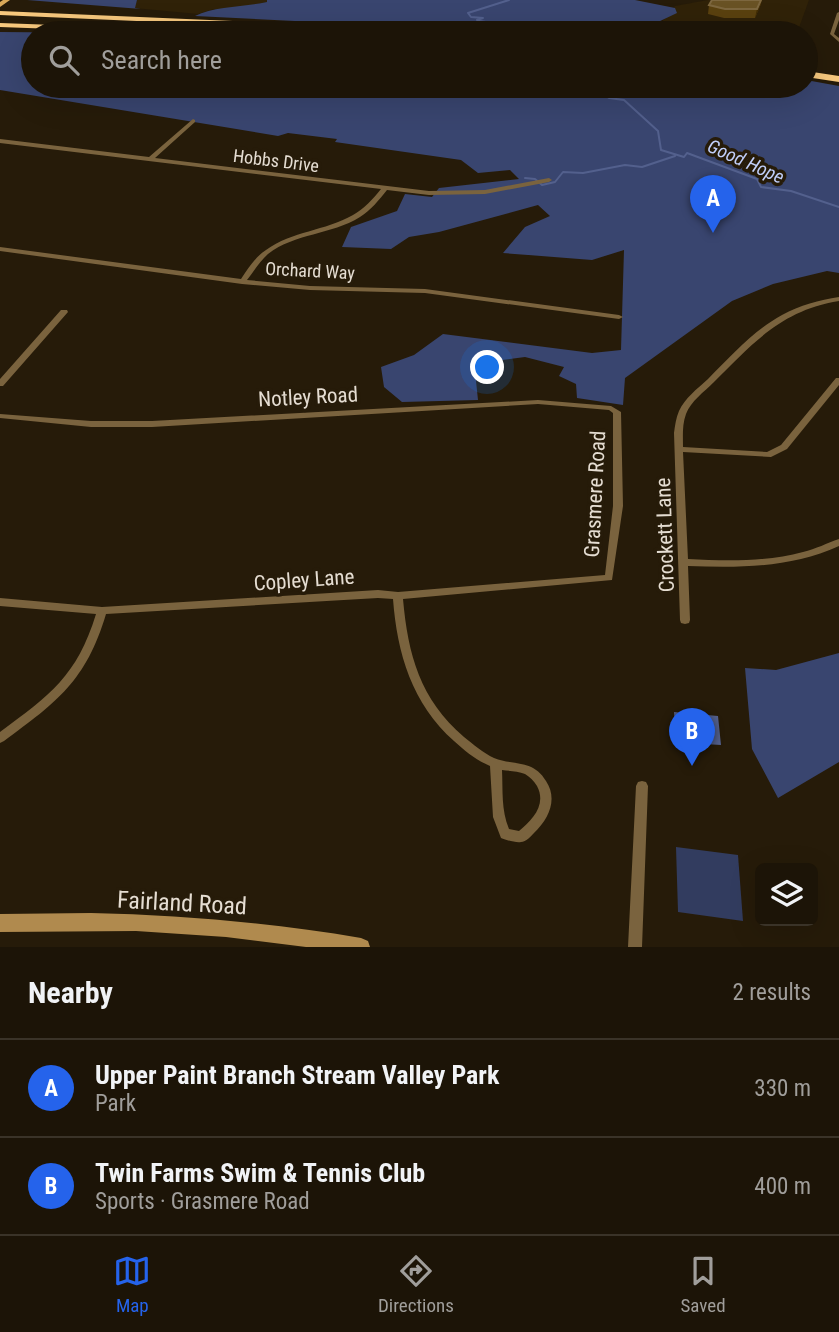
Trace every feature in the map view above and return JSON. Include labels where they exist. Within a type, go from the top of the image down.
[{"type":"highway","points":[[0,14],[13,3],[217,21]]},
{"type":"highway","points":[[0,14],[169,21]]},
{"type":"highway","points":[[0,14],[105,21]]},
{"type":"highway","points":[[0,26],[21,27]]},
{"type":"highway","points":[[818,69],[839,73]]},
{"type":"highway","points":[[818,76],[839,79]]},
{"type":"main road","points":[[0,5],[13,3]]},
{"type":"main road","name":"Fairland Road","points":[[0,923],[203,925],[308,937],[361,947]]},
{"type":"street","points":[[839,13],[832,35],[839,41]]},
{"type":"street","points":[[150,160],[192,121]]},
{"type":"street","name":"Hobbs Drive","points":[[0,141],[429,192],[485,192],[548,180]]},
{"type":"street","points":[[242,282],[267,252],[360,216],[374,204],[385,188]]},
{"type":"street","name":"Orchard Way","points":[[0,249],[242,282],[310,288],[425,291],[619,317]]},
{"type":"street","name":"Crockett Lane","points":[[685,620],[678,428],[687,404],[751,338],[777,321],[820,303],[839,299]]},
{"type":"street","points":[[0,384],[64,312]]},
{"type":"street","name":"Crockett Lane","points":[[679,449],[768,455],[784,447],[839,380]]},
{"type":"street","name":"Notley Road","points":[[0,416],[91,424],[152,424],[538,402],[611,408],[617,412]]},
{"type":"street","name":"Grasmere Road","points":[[610,578],[618,506],[617,412]]},
{"type":"street","points":[[684,562],[741,565],[814,552],[839,542]]},
{"type":"street","name":"Copley Lane","points":[[0,603],[102,611],[378,594],[398,596],[610,578]]},
{"type":"street","points":[[398,596],[403,650],[411,676],[450,733],[495,763],[527,769],[538,778],[545,790],[547,804],[543,815],[521,836],[505,834],[500,825],[496,813],[499,784],[495,763]]},
{"type":"street","points":[[0,738],[71,681],[96,635],[102,611]]},
{"type":"street","points":[[635,947],[642,786]]},
{"type":"shaded area","points":[[27,0],[137,0],[135,8],[141,9]]},
{"type":"shaded area","points":[[137,0],[267,2],[235,9],[214,9],[198,14],[134,8]]},
{"type":"shaded area","points":[[635,0],[675,8],[677,13],[660,21],[296,21],[195,16],[211,10],[267,2]]},
{"type":"shaded area","points":[[708,0],[809,0],[801,21],[662,21],[675,6]]},
{"type":"shaded area","points":[[0,32],[21,32],[21,93],[0,90]]},
{"type":"shaded area","points":[[818,82],[839,86],[839,273],[827,271],[773,284],[732,301],[625,378],[623,405],[577,398],[576,384],[559,376],[564,367],[525,357],[487,362],[476,381],[478,400],[402,402],[384,387],[381,367],[414,355],[443,334],[592,353],[621,350],[624,250],[592,260],[503,253],[525,227],[550,216],[538,205],[439,232],[409,237],[391,249],[342,247],[351,227],[397,211],[405,194],[432,197],[439,188],[519,179],[510,170],[478,173],[461,160],[335,142],[337,139],[288,133],[278,136],[48,98],[818,98]]},
{"type":"shaded area","points":[[839,653],[839,762],[778,798],[752,749],[745,668],[776,670]]},
{"type":"shaded area","points":[[674,712],[718,716],[721,745],[704,744],[703,733],[675,730]]},
{"type":"shaded area","points":[[676,847],[738,855],[743,921],[678,912]]},
{"type":"building","points":[[712,0],[761,0],[757,9],[725,9],[709,5]]},
{"type":"waterway","name":"Good Hope","points":[[479,21],[477,20],[483,18],[471,17],[468,13],[509,0]]},
{"type":"waterway","name":"Good Hope","points":[[609,98],[624,100],[658,131],[661,150],[684,157],[687,153],[757,179],[761,187],[791,191],[839,207]]},
{"type":"waterway","points":[[525,178],[535,179],[542,185],[555,182],[563,172],[583,173],[625,165],[642,167],[675,156]]},
{"type":"place","name":"Upper Paint Branch Stream Valley Park","points":[[713,233]]},
{"type":"place","name":"Twin Farms Swim & Tennis Club","points":[[692,766]]}]
